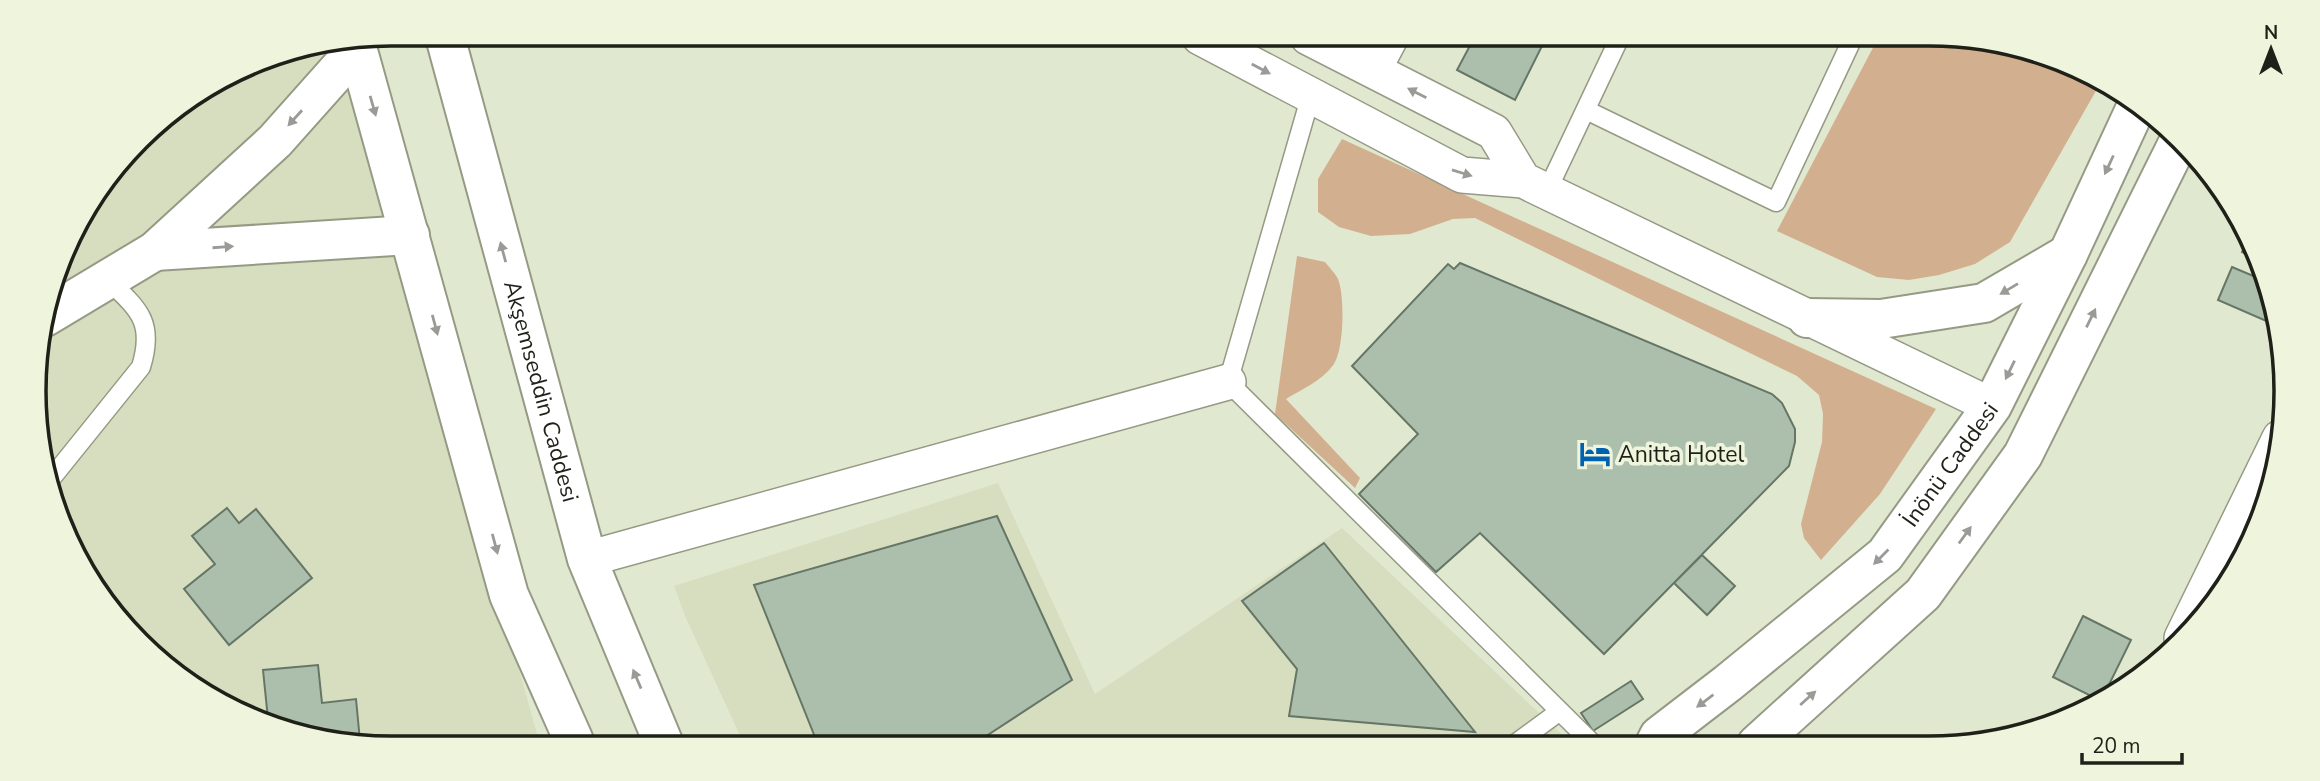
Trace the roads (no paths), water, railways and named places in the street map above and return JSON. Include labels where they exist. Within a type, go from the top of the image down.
[{"type":"street","name":"Akşemseddin Caddesi","points":[[448,46],[587,559],[661,736]]},
{"type":"street","points":[[1217,46],[1462,175],[1535,186],[1992,405]]},
{"type":"street","points":[[1325,46],[1494,132],[1535,186]]},
{"type":"street","points":[[1373,71],[1386,46]]},
{"type":"street","points":[[55,311],[155,251],[275,141],[354,47]]},
{"type":"street","points":[[357,47],[509,595],[572,736]]},
{"type":"street","name":"İnönü Caddesi","points":[[1659,736],[1728,684],[1885,555],[1992,405],[2068,254],[2134,113]]},
{"type":"street","points":[[1767,736],[1923,594],[2023,455],[2175,149]]},
{"type":"street","points":[[155,251],[410,235]]},
{"type":"street","points":[[1807,318],[1881,319],[1984,303],[2068,254]]},
{"type":"street","points":[[587,559],[1228,382]]},
{"type":"street","points":[[2196,610],[2266,466]]},
{"type":"lane","points":[[1535,186],[1586,110],[1615,46]]},
{"type":"lane","points":[[1586,110],[1776,202],[1849,46]]},
{"type":"lane","points":[[1311,95],[1228,382],[1585,736]]},
{"type":"lane","points":[[55,473],[141,367],[145,353],[146,339],[139,310],[107,279]]},
{"type":"lane","points":[[1526,736],[1560,711]]},
{"type":"place","name":"Anitta Hotel","points":[[1595,454]]}]
